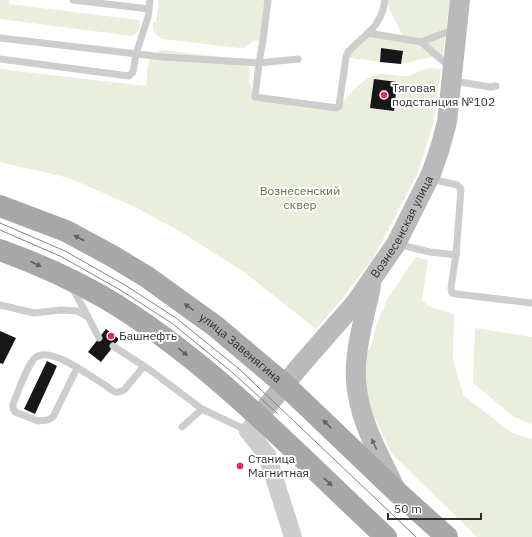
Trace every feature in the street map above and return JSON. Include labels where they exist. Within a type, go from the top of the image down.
[{"type":"main road","name":"Вознесенская улица","points":[[254,423],[284,384],[356,302],[396,244],[428,179],[440,148],[447,122],[460,0]]},
{"type":"main road","name":"улица Завенягина","points":[[0,206],[66,231],[114,257],[147,277],[215,326],[284,384],[397,492],[447,537]]},
{"type":"main road","points":[[0,250],[66,278],[104,298],[181,350],[254,423],[386,537]]},
{"type":"main road","points":[[374,276],[358,346],[356,380],[366,427],[397,492]]},
{"type":"street","points":[[254,423],[267,455],[293,537]]},
{"type":"lane","points":[[73,0],[149,9]]},
{"type":"lane","points":[[0,59],[127,76],[133,74],[136,54],[148,17],[150,0]]},
{"type":"lane","points":[[268,0],[254,95],[256,98],[337,108],[339,106],[346,57],[351,49],[377,23],[383,13],[385,0]]},
{"type":"lane","points":[[368,33],[421,42],[457,28]]},
{"type":"lane","points":[[0,38],[136,54],[258,63],[298,59]]},
{"type":"lane","points":[[421,42],[453,75],[491,87],[496,86]]},
{"type":"lane","points":[[428,179],[457,185],[461,190],[456,255],[451,288],[454,294],[532,303]]},
{"type":"lane","points":[[396,244],[430,252],[456,255]]},
{"type":"lane","points":[[66,278],[99,338]]},
{"type":"lane","points":[[0,305],[34,313],[61,310],[77,311],[88,317]]},
{"type":"lane","points":[[113,346],[144,366],[202,409],[254,423]]},
{"type":"lane","points":[[77,368],[53,417],[43,421],[15,412],[13,404],[31,363],[37,356],[44,354],[59,358],[77,368],[115,392],[124,390],[144,366]]},
{"type":"lane","points":[[182,427],[202,409]]},
{"type":"green space","points":[[0,0],[9,0],[9,4],[139,20],[140,27],[132,36],[0,19]]},
{"type":"green space","points":[[159,0],[268,0],[263,40],[253,41],[244,48],[238,48],[164,39],[156,35],[153,28],[153,22],[156,22]]},
{"type":"green space","points":[[385,0],[450,0],[443,54],[401,64],[402,51],[381,48],[380,62],[346,57],[368,33],[403,37]]},
{"type":"green space","name":"Вознесенский cквер","points":[[163,50],[239,59],[247,63],[250,70],[249,82],[255,97],[338,108],[365,80],[375,75],[382,74],[406,76],[429,68],[441,69],[433,124],[418,172],[374,257],[342,299],[316,329],[244,272],[181,232],[135,207],[69,178],[0,162],[0,69],[146,86],[148,64],[150,59],[157,52]]},
{"type":"green space","points":[[416,257],[428,260],[422,300],[428,306],[454,314],[453,359],[463,395],[512,433],[532,439],[532,537],[477,537],[392,454],[365,398],[364,357],[373,342],[375,328],[387,300]]},
{"type":"green space","points":[[475,328],[532,337],[532,424],[514,417],[473,383]]},
{"type":"building","points":[[381,48],[403,51],[401,64],[380,62]]},
{"type":"building","name":"Тяговая подстанция №102","points":[[374,79],[397,82],[394,111],[370,108]]},
{"type":"building","points":[[106,329],[119,339],[101,362],[88,352]]},
{"type":"building","points":[[0,331],[16,338],[3,364],[0,363]]},
{"type":"building","points":[[47,361],[57,366],[35,414],[24,409]]},
{"type":"tram line","points":[[0,223],[65,251],[125,285],[176,318],[238,368],[416,537]]},
{"type":"tram line","points":[[0,230],[62,257],[122,291],[173,324],[233,373],[278,414]]},
{"type":"place","name":"Тяговая подстанция №102","points":[[384,95]]},
{"type":"place","name":"Башнефть","points":[[111,336]]},
{"type":"place","name":"Станица Магнитная","points":[[240,466]]}]
